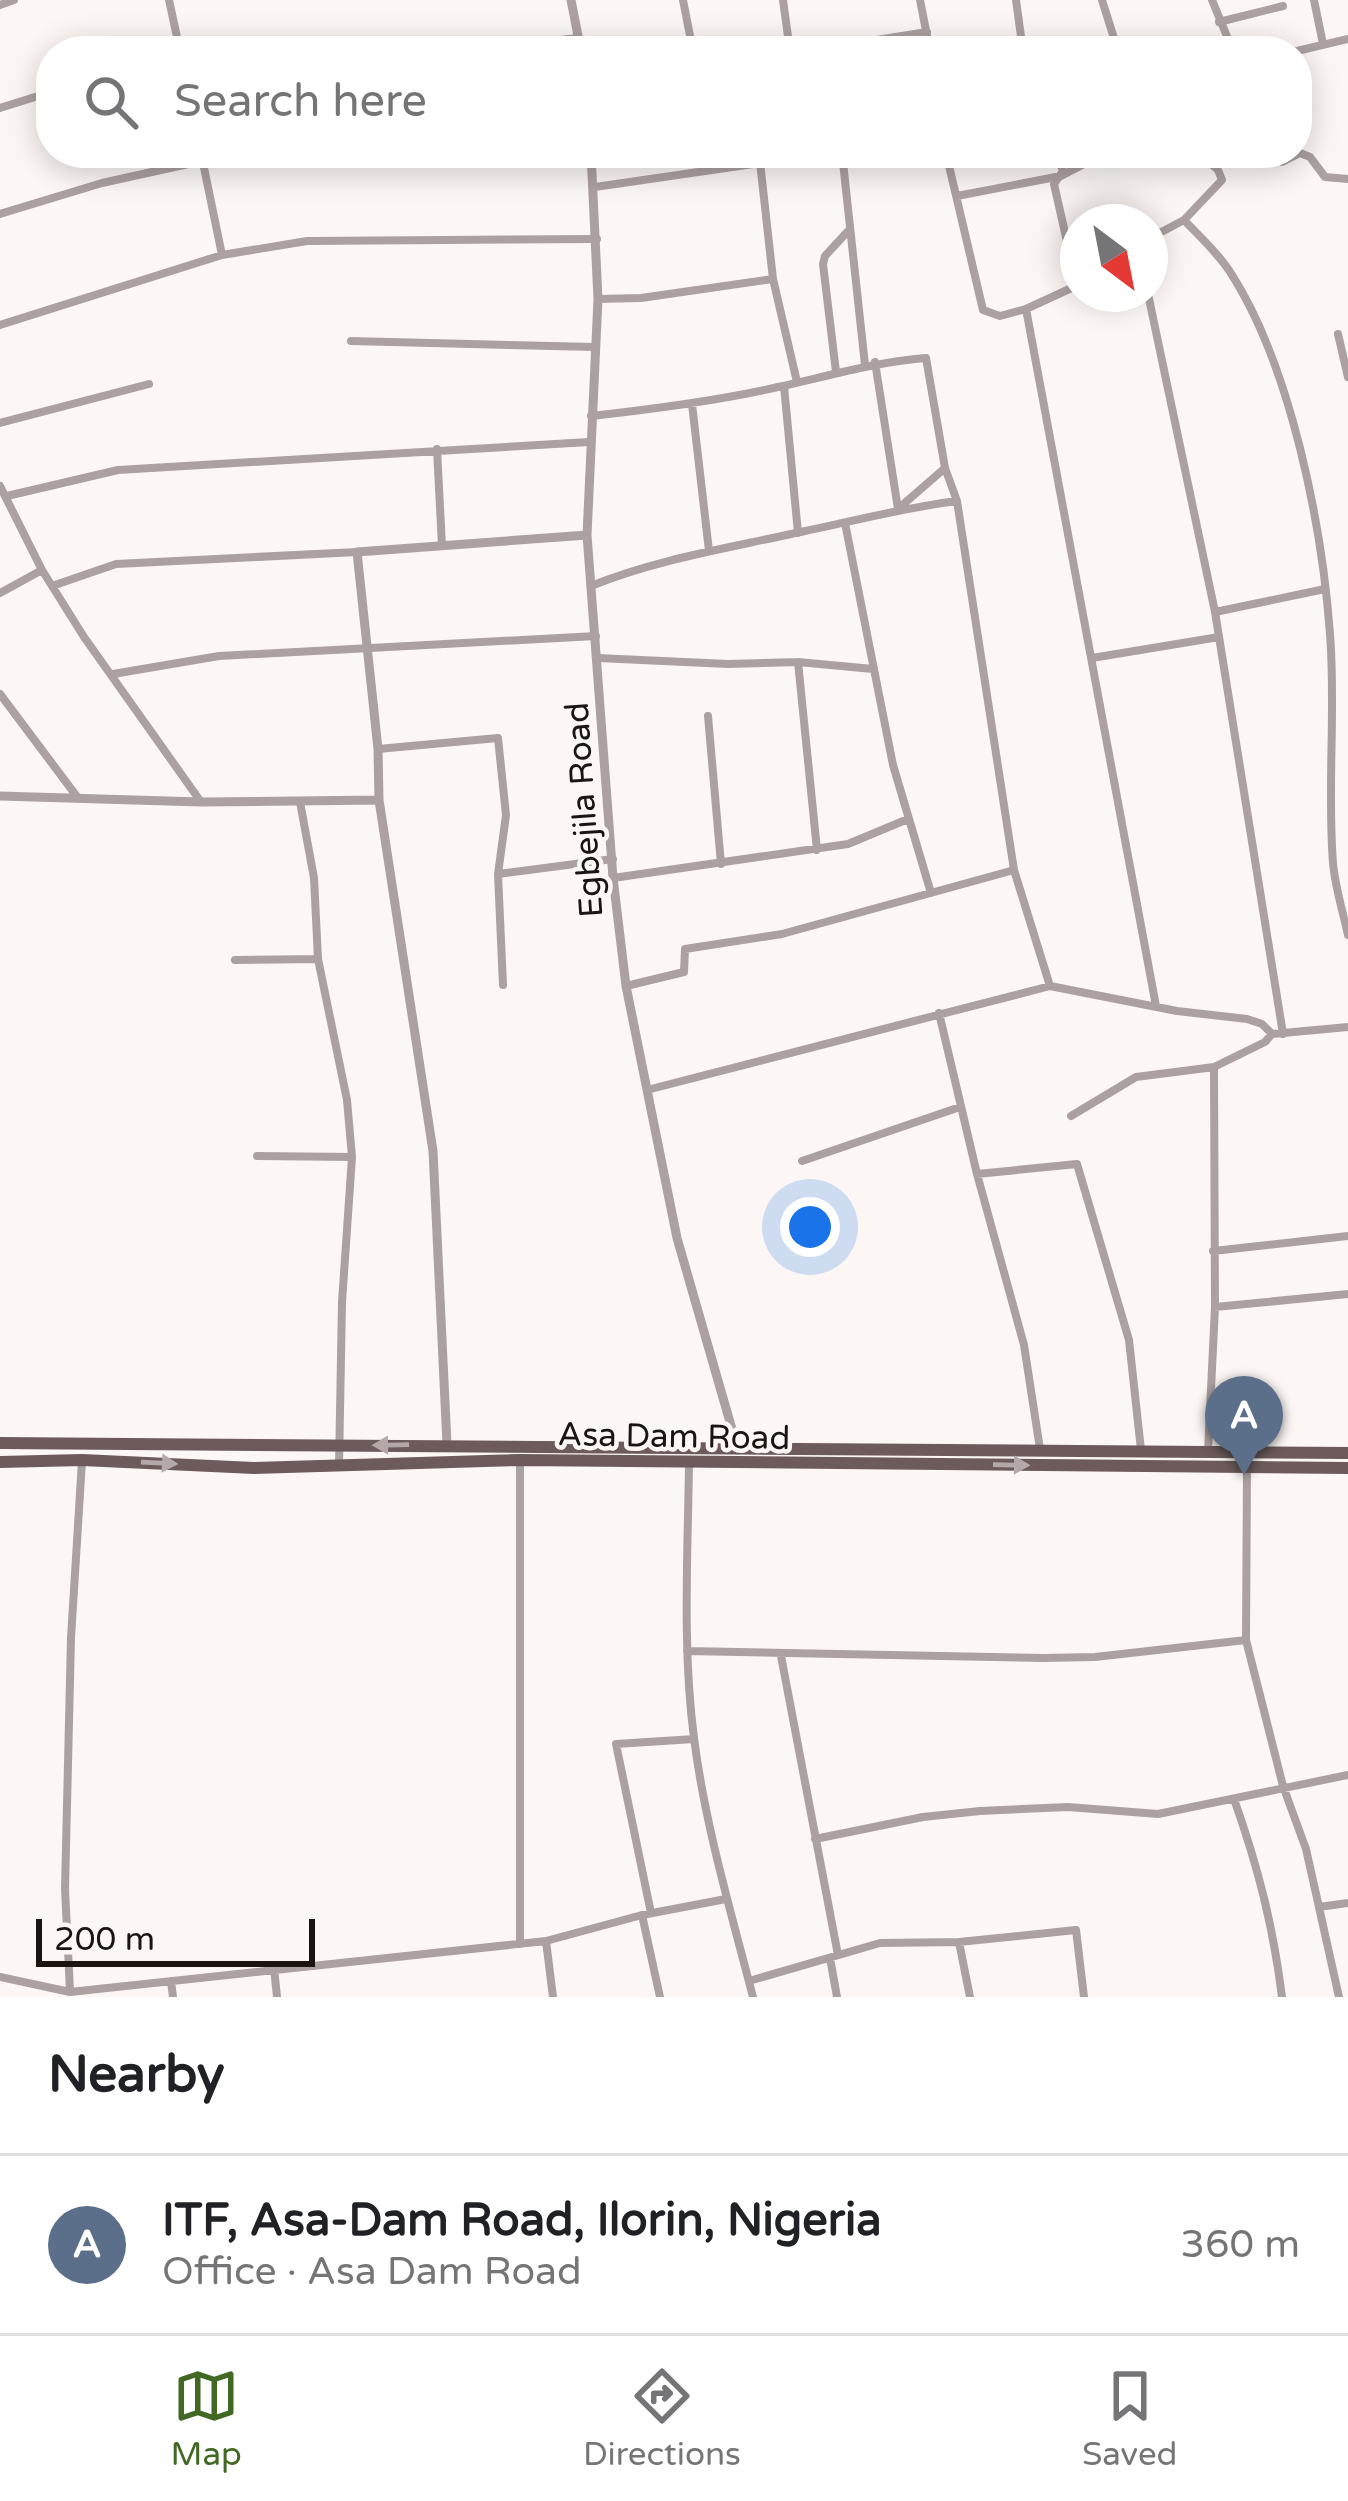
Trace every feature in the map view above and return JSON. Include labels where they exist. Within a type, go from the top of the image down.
[{"type":"main road","name":"Asa Dam Road","points":[[0,1443],[1342,1453]]},
{"type":"main road","points":[[1341,1468],[1342,1453]]},
{"type":"main road","name":"Asa Dam Road","points":[[0,1462],[82,1460],[254,1468],[520,1460],[1341,1468]]},
{"type":"street","points":[[0,5],[14,0]]},
{"type":"street","points":[[170,0],[177,36]]},
{"type":"street","points":[[572,0],[579,36]]},
{"type":"street","points":[[683,0],[690,36]]},
{"type":"street","points":[[783,0],[788,36]]},
{"type":"street","points":[[920,0],[928,36]]},
{"type":"street","points":[[1016,0],[1021,36]]},
{"type":"street","points":[[1102,0],[1113,36]]},
{"type":"street","points":[[1212,0],[1226,36]]},
{"type":"street","points":[[1314,0],[1323,44]]},
{"type":"street","points":[[1219,22],[1283,6]]},
{"type":"street","points":[[902,36],[927,32]]},
{"type":"street","points":[[1312,47],[1348,39]]},
{"type":"street","points":[[0,108],[36,97]]},
{"type":"street","points":[[1312,160],[1325,178],[1348,179]]},
{"type":"street","points":[[0,214],[158,168]]},
{"type":"street","points":[[205,168],[223,255]]},
{"type":"street","name":"Egbejila Road","points":[[593,168],[598,299],[587,535],[613,878],[626,986],[677,1238],[738,1450]]},
{"type":"street","points":[[595,187],[720,168]]},
{"type":"street","points":[[761,168],[773,279],[797,382]]},
{"type":"street","points":[[844,168],[870,364],[898,509]]},
{"type":"street","points":[[950,168],[982,310],[1000,316],[1060,294]]},
{"type":"street","points":[[1059,168],[1061,176]]},
{"type":"street","points":[[957,196],[1061,176],[1076,168]]},
{"type":"street","points":[[1168,228],[1184,220],[1222,180],[1216,168]]},
{"type":"street","points":[[1060,211],[1054,184],[1061,176]]},
{"type":"street","points":[[1184,220],[1229,269],[1244,295],[1280,382],[1307,479],[1330,636],[1334,867],[1348,935]]},
{"type":"street","points":[[836,372],[824,264],[825,256],[850,229]]},
{"type":"street","points":[[0,325],[223,255],[307,241],[596,239]]},
{"type":"street","points":[[598,299],[641,298],[773,279]]},
{"type":"street","points":[[1026,309],[1156,1006]]},
{"type":"street","points":[[1152,312],[1215,612],[1278,1034]]},
{"type":"street","points":[[1338,334],[1348,377]]},
{"type":"street","points":[[351,341],[594,347]]},
{"type":"street","points":[[590,416],[692,404],[870,364],[926,358],[945,468],[957,501],[1014,870],[1050,986]]},
{"type":"street","points":[[0,423],[149,384]]},
{"type":"street","points":[[784,386],[798,533]]},
{"type":"street","points":[[692,404],[709,551]]},
{"type":"street","points":[[7,496],[118,470],[590,442]]},
{"type":"street","points":[[437,449],[442,546]]},
{"type":"street","points":[[898,509],[945,468]]},
{"type":"street","points":[[0,486],[52,586],[201,802]]},
{"type":"street","points":[[591,586],[630,570],[709,551],[898,509],[957,501]]},
{"type":"street","points":[[845,523],[908,819],[932,893]]},
{"type":"street","points":[[52,586],[116,564],[587,535]]},
{"type":"street","points":[[357,551],[380,800],[433,1151],[447,1444]]},
{"type":"street","points":[[0,593],[42,569]]},
{"type":"street","points":[[1215,612],[1324,589]]},
{"type":"street","points":[[113,674],[219,656],[596,636]]},
{"type":"street","points":[[1092,658],[1219,638]]},
{"type":"street","points":[[598,658],[798,662],[873,669]]},
{"type":"street","points":[[798,662],[817,850]]},
{"type":"street","points":[[0,694],[79,799]]},
{"type":"street","points":[[708,716],[721,864]]},
{"type":"street","points":[[378,749],[498,738],[506,814],[498,874],[503,985]]},
{"type":"street","points":[[0,796],[201,802],[380,800]]},
{"type":"street","points":[[300,802],[314,878],[318,959],[347,1100],[352,1157],[338,1466]]},
{"type":"street","points":[[613,878],[848,844],[908,819]]},
{"type":"street","points":[[498,874],[613,859]]},
{"type":"street","points":[[1334,867],[1348,866]]},
{"type":"street","points":[[626,986],[684,972],[685,949],[782,934],[1014,870]]},
{"type":"street","points":[[235,960],[318,959]]},
{"type":"street","points":[[647,1090],[1050,986],[1247,1019],[1278,1034]]},
{"type":"street","points":[[939,1013],[976,1174],[1024,1345],[1040,1450]]},
{"type":"street","points":[[1071,1116],[1136,1078],[1214,1067],[1278,1034],[1348,1028]]},
{"type":"street","points":[[1208,1451],[1215,1306],[1214,1067]]},
{"type":"street","points":[[802,1161],[960,1107]]},
{"type":"street","points":[[257,1156],[352,1157]]},
{"type":"street","points":[[976,1174],[1076,1164],[1130,1340],[1141,1452]]},
{"type":"street","points":[[1214,1251],[1348,1236]]},
{"type":"street","points":[[1215,1306],[1348,1294]]},
{"type":"street","points":[[71,1995],[65,1888],[71,1637],[82,1460]]},
{"type":"street","points":[[520,1460],[520,1943]]},
{"type":"street","points":[[689,1462],[687,1651],[694,1739],[726,1899],[753,1997]]},
{"type":"street","points":[[1247,1468],[1246,1640],[1283,1786],[1306,1849],[1339,1997]]},
{"type":"street","points":[[687,1651],[1078,1658],[1246,1640]]},
{"type":"street","points":[[781,1655],[815,1838],[837,1997]]},
{"type":"street","points":[[660,1997],[616,1744],[694,1739]]},
{"type":"street","points":[[815,1838],[980,1811],[1068,1808],[1157,1814],[1348,1775]]},
{"type":"street","points":[[1234,1799],[1274,1924],[1282,1997]]},
{"type":"street","points":[[0,1977],[71,1995],[274,1968],[546,1941],[726,1899]]},
{"type":"street","points":[[1319,1907],[1348,1903]]},
{"type":"street","points":[[749,1982],[880,1943],[959,1942],[1076,1930],[1084,1997]]},
{"type":"street","points":[[546,1941],[553,1997]]},
{"type":"street","points":[[959,1942],[970,1997]]},
{"type":"street","points":[[274,1968],[277,1997]]},
{"type":"street","points":[[171,1981],[172,1997]]},
{"type":"place","name":"ITF, Asa-Dam Road, Ilorin, Nigeria","points":[[1244,1475]]}]
